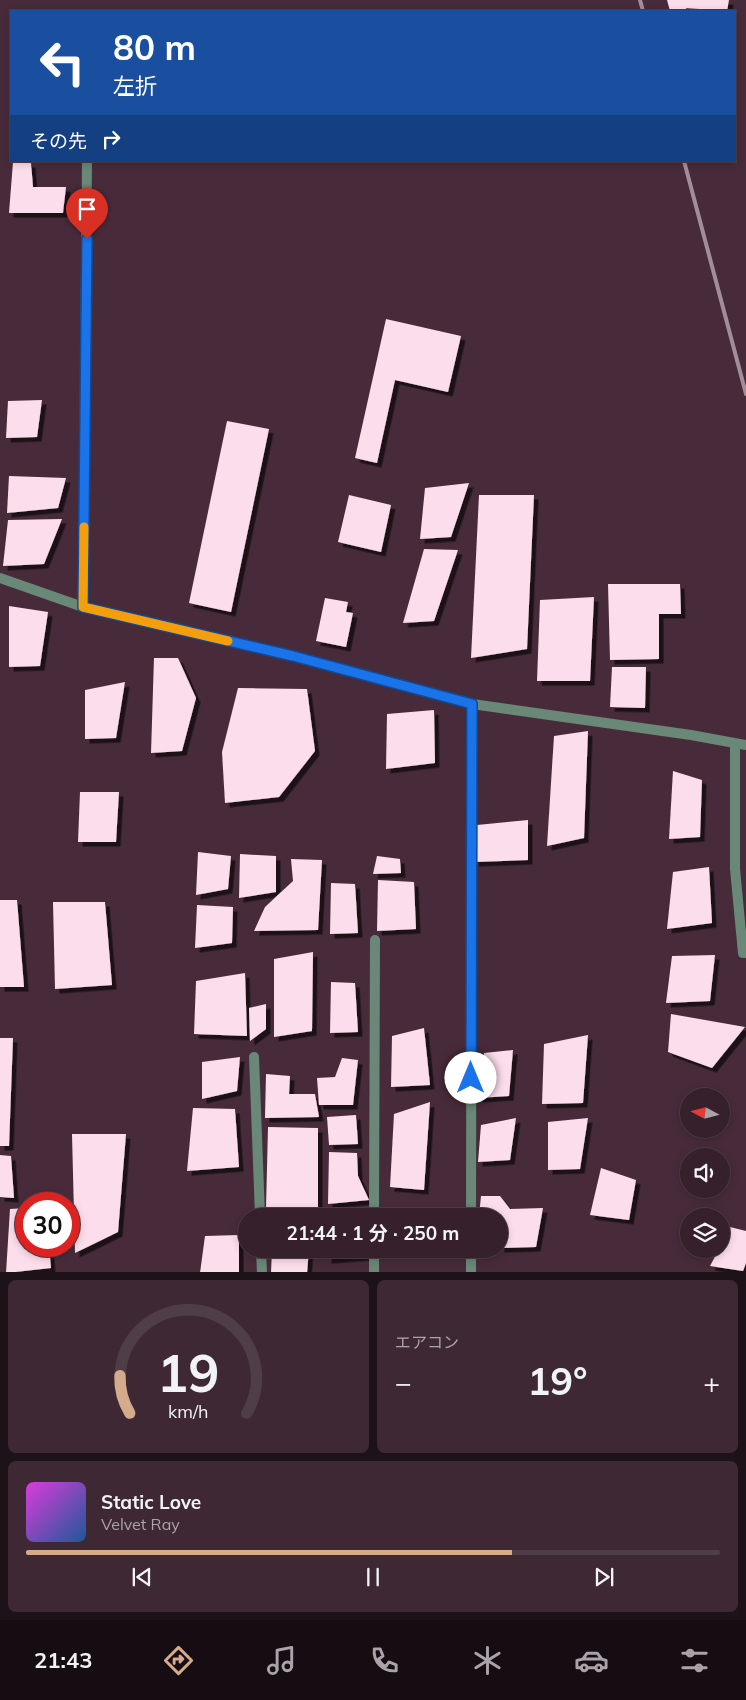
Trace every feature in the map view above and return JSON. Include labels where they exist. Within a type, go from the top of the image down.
[{"type":"street","points":[[83,607],[88,162]]},
{"type":"street","points":[[0,578],[83,607],[293,656],[472,704],[691,735],[746,745]]},
{"type":"street","points":[[471,1208],[472,704]]},
{"type":"street","points":[[735,744],[735,869],[743,953],[746,953]]},
{"type":"street","points":[[374,1208],[375,940]]},
{"type":"street","points":[[254,1057],[260,1208]]},
{"type":"street","points":[[261,1258],[262,1272]]},
{"type":"street","points":[[374,1258],[374,1272]]},
{"type":"street","points":[[470,1272],[471,1258]]},
{"type":"building","points":[[667,0],[729,0],[727,10],[686,8],[687,10],[670,10]]},
{"type":"building","points":[[13,162],[31,163],[33,187],[66,187],[63,213],[9,213]]},
{"type":"building","points":[[386,319],[461,336],[448,392],[395,380],[377,463],[355,458]]},
{"type":"building","points":[[42,400],[37,437],[6,438],[8,401]]},
{"type":"building","points":[[227,421],[269,429],[231,612],[189,603]]},
{"type":"building","points":[[9,476],[66,478],[58,508],[7,513]]},
{"type":"building","points":[[469,483],[451,537],[420,539],[425,488]]},
{"type":"building","points":[[349,495],[391,505],[381,552],[338,542]]},
{"type":"building","points":[[479,495],[534,495],[527,649],[471,658]]},
{"type":"building","points":[[62,519],[44,564],[3,566],[8,520]]},
{"type":"building","points":[[424,549],[458,550],[434,621],[403,623]]},
{"type":"building","points":[[608,584],[680,584],[681,614],[659,614],[659,659],[610,660]]},
{"type":"building","points":[[594,597],[590,681],[537,681],[540,600]]},
{"type":"building","points":[[325,598],[348,602],[346,612],[353,613],[346,647],[316,641]]},
{"type":"building","points":[[9,606],[48,612],[40,666],[9,667]]},
{"type":"building","points":[[154,658],[178,658],[196,698],[182,751],[151,753]]},
{"type":"building","points":[[612,667],[646,667],[645,708],[610,707]]},
{"type":"building","points":[[125,682],[116,738],[85,739],[85,690]]},
{"type":"building","points":[[238,688],[307,689],[315,751],[279,797],[225,803],[222,752]]},
{"type":"building","points":[[434,710],[435,763],[386,769],[387,714]]},
{"type":"building","points":[[588,731],[584,838],[547,846],[554,736]]},
{"type":"building","points":[[673,771],[702,780],[700,837],[669,839]]},
{"type":"building","points":[[80,792],[119,792],[116,842],[78,842]]},
{"type":"building","points":[[528,820],[528,860],[474,862],[477,825]]},
{"type":"building","points":[[198,852],[231,856],[228,889],[196,895]]},
{"type":"building","points":[[240,854],[276,856],[276,892],[239,898]]},
{"type":"building","points":[[377,856],[400,859],[401,873],[373,874]]},
{"type":"building","points":[[291,859],[322,860],[318,930],[254,931],[265,907],[293,881]]},
{"type":"building","points":[[709,867],[712,923],[667,929],[673,872]]},
{"type":"building","points":[[378,880],[414,882],[416,929],[377,931]]},
{"type":"building","points":[[331,883],[355,884],[358,933],[330,934]]},
{"type":"building","points":[[0,900],[17,900],[24,987],[0,987]]},
{"type":"building","points":[[53,902],[105,902],[112,985],[55,989]]},
{"type":"building","points":[[197,905],[233,907],[232,943],[195,948]]},
{"type":"building","points":[[313,952],[312,1031],[274,1037],[274,959]]},
{"type":"building","points":[[715,955],[710,1001],[666,1003],[672,956]]},
{"type":"building","points":[[245,973],[247,1036],[194,1034],[196,981]]},
{"type":"building","points":[[331,982],[355,983],[358,1032],[330,1033]]},
{"type":"building","points":[[266,1004],[266,1029],[250,1041],[249,1008]]},
{"type":"building","points":[[671,1014],[745,1027],[712,1068],[668,1052]]},
{"type":"building","points":[[424,1028],[430,1085],[391,1087],[392,1036]]},
{"type":"building","points":[[588,1035],[583,1103],[542,1104],[544,1044]]},
{"type":"building","points":[[0,1038],[13,1038],[9,1146],[0,1146]]},
{"type":"building","points":[[513,1050],[509,1096],[478,1098],[484,1053]]},
{"type":"building","points":[[240,1057],[237,1091],[202,1099],[202,1062]]},
{"type":"building","points":[[342,1058],[358,1060],[353,1105],[319,1105],[317,1078],[335,1077]]},
{"type":"building","points":[[266,1074],[290,1076],[289,1094],[315,1094],[319,1117],[265,1118]]},
{"type":"building","points":[[430,1102],[424,1190],[390,1187],[394,1114]]},
{"type":"building","points":[[193,1108],[235,1109],[239,1167],[187,1171]]},
{"type":"building","points":[[356,1115],[358,1144],[329,1145],[327,1117]]},
{"type":"building","points":[[516,1118],[510,1160],[478,1162],[481,1125]]},
{"type":"building","points":[[588,1118],[580,1169],[548,1170],[548,1122]]},
{"type":"building","points":[[268,1127],[318,1128],[318,1207],[266,1208]]},
{"type":"building","points":[[72,1134],[126,1134],[118,1232],[80,1251],[80,1192],[73,1192]]},
{"type":"building","points":[[329,1152],[357,1153],[358,1176],[369,1200],[328,1204]]},
{"type":"building","points":[[0,1155],[11,1156],[14,1198],[0,1197]]},
{"type":"building","points":[[601,1168],[636,1180],[629,1220],[590,1215]]},
{"type":"building","points":[[481,1196],[500,1196],[510,1209],[543,1208],[536,1247],[508,1248],[508,1208],[480,1208]]},
{"type":"building","points":[[10,1209],[15,1209],[15,1257],[50,1257],[51,1268],[6,1272]]},
{"type":"building","points":[[730,1227],[746,1231],[746,1263],[743,1271],[710,1266],[714,1258],[730,1258]]},
{"type":"building","points":[[238,1235],[239,1272],[200,1272],[205,1236]]},
{"type":"building","points":[[272,1258],[308,1258],[307,1272],[271,1272]]},
{"type":"railway","points":[[640,0],[643,10]]},
{"type":"railway","points":[[684,162],[746,394]]},
{"type":"slow traffic","points":[[84,527],[83,607],[228,641]]},
{"type":"route","points":[[87,239],[83,607],[293,656],[472,704],[471,1078]]}]
